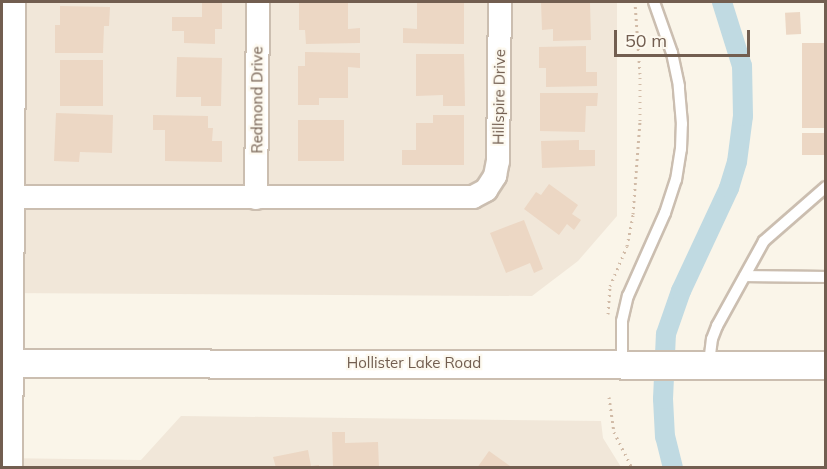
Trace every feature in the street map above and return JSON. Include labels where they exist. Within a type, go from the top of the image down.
[{"type":"street","points":[[10,468],[6,363],[7,197],[14,2]]},
{"type":"street","name":"Redmond Drive","points":[[256,198],[258,2]]},
{"type":"street","name":"Hillspire Drive","points":[[256,198],[461,199],[473,197],[486,190],[495,176],[499,145],[500,2]]},
{"type":"street","points":[[7,197],[256,198]]},
{"type":"street","name":"Hollister Lake Road","points":[[6,363],[825,365]]},
{"type":"lane","points":[[629,363],[622,321],[627,296],[665,213],[681,149],[679,86],[672,52],[654,2]]},
{"type":"lane","points":[[702,363],[715,333],[764,241],[825,187]]},
{"type":"lane","points":[[744,276],[825,277]]},
{"type":"path","points":[[608,318],[610,286],[627,246],[633,214],[640,121],[640,74],[635,2]]},
{"type":"path","points":[[609,397],[614,432],[632,468]]},
{"type":"shaded area","points":[[2,2],[617,2],[617,216],[578,261],[532,296],[2,293]]},
{"type":"shaded area","points":[[181,416],[601,421],[603,438],[621,467],[2,468],[2,458],[141,460]]},
{"type":"building","points":[[299,2],[348,2],[348,29],[360,28],[360,43],[306,44],[305,30],[299,30]]},
{"type":"building","points":[[417,2],[464,2],[464,44],[403,43],[403,28],[417,29]]},
{"type":"building","points":[[541,2],[590,2],[591,40],[553,41],[553,29],[542,30]]},
{"type":"building","points":[[202,3],[222,3],[222,29],[215,29],[215,44],[184,43],[184,31],[172,31],[172,17],[202,17]]},
{"type":"building","points":[[60,6],[110,7],[109,26],[104,26],[103,53],[55,53],[55,25],[60,25]]},
{"type":"building","points":[[800,12],[801,34],[786,35],[785,13]]},
{"type":"building","points":[[802,43],[826,43],[826,128],[802,128]]},
{"type":"building","points":[[586,46],[586,72],[597,72],[597,86],[546,87],[546,68],[539,68],[539,47]]},
{"type":"building","points":[[305,52],[360,53],[360,68],[348,67],[348,98],[319,98],[319,105],[298,105],[298,66],[305,66]]},
{"type":"building","points":[[416,54],[464,54],[465,106],[443,106],[443,95],[416,96]]},
{"type":"building","points":[[177,57],[222,58],[221,106],[201,106],[201,97],[176,97]]},
{"type":"building","points":[[60,60],[103,60],[103,106],[60,106]]},
{"type":"building","points":[[540,93],[598,93],[597,106],[586,106],[585,132],[540,131]]},
{"type":"building","points":[[56,113],[113,115],[112,153],[80,152],[79,162],[54,161]]},
{"type":"building","points":[[153,115],[208,116],[208,128],[213,128],[212,141],[222,141],[222,162],[165,161],[165,130],[153,130]]},
{"type":"building","points":[[433,115],[464,115],[464,165],[402,165],[402,150],[416,150],[416,123],[433,123]]},
{"type":"building","points":[[298,120],[344,120],[344,161],[298,161]]},
{"type":"building","points":[[802,133],[826,133],[826,155],[802,155]]},
{"type":"building","points":[[579,140],[579,150],[595,150],[595,166],[542,168],[541,141]]},
{"type":"building","points":[[549,184],[578,205],[572,214],[581,220],[574,230],[567,224],[559,235],[524,209],[536,192],[541,195]]},
{"type":"building","points":[[524,220],[543,269],[534,273],[530,263],[506,273],[490,233]]},
{"type":"building","points":[[332,432],[345,432],[345,443],[378,442],[379,468],[333,468]]},
{"type":"building","points":[[308,450],[311,466],[319,465],[319,468],[276,468],[273,457]]},
{"type":"building","points":[[489,451],[513,468],[477,468]]},
{"type":"waterway","points":[[673,468],[665,437],[663,399],[666,334],[681,291],[729,188],[737,162],[743,116],[742,66],[722,2]]}]
